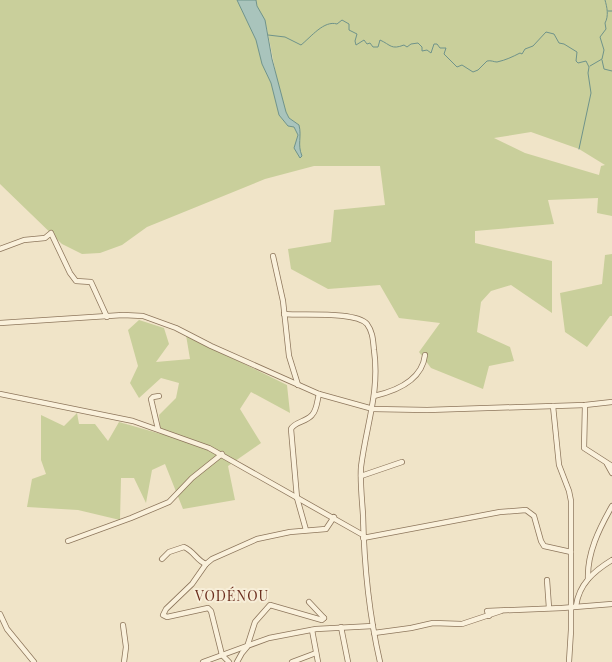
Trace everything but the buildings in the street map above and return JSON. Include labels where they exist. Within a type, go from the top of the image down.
[{"type":"street","points":[[0,249],[24,240],[45,238],[51,233],[70,273],[76,281],[91,282],[107,317]]},
{"type":"street","points":[[273,256],[284,314],[289,356],[298,385]]},
{"type":"street","points":[[284,314],[351,316],[366,324],[373,338],[376,366],[373,409],[361,476],[363,537],[373,626],[380,662]]},
{"type":"street","points":[[0,323],[135,315],[156,320],[176,328],[211,346],[319,394],[373,409],[427,410],[585,406],[612,402]]},
{"type":"street","points":[[374,396],[388,393],[407,383],[422,368],[426,355]]},
{"type":"street","points":[[0,394],[62,408],[110,415],[158,429],[222,454],[297,498],[334,517],[363,537],[500,512],[526,510],[534,516],[541,541],[544,546],[571,552]]},
{"type":"street","points":[[306,530],[297,498],[291,429],[294,425],[311,417],[315,411],[319,394]]},
{"type":"street","points":[[158,429],[151,399],[159,396]]},
{"type":"street","points":[[553,406],[559,465],[570,494],[571,552],[569,662]]},
{"type":"street","points":[[585,406],[584,448],[610,465],[612,473]]},
{"type":"street","points":[[68,541],[131,518],[169,502],[192,478],[222,454]]},
{"type":"street","points":[[361,476],[402,462]]},
{"type":"street","points":[[588,579],[589,557],[599,530],[612,506]]},
{"type":"street","points":[[229,662],[222,655],[208,608],[167,617],[163,615],[166,609],[192,584],[206,564],[212,559],[257,539],[306,530],[326,529],[334,517]]},
{"type":"street","points":[[162,559],[168,552],[184,547],[191,550],[199,560],[206,564]]},
{"type":"street","points":[[576,606],[577,595],[588,579],[612,560]]},
{"type":"street","points":[[547,580],[549,608]]},
{"type":"street","points":[[309,602],[324,618],[314,629],[318,662]]},
{"type":"street","points":[[374,633],[411,628],[432,623],[462,624],[500,611],[612,604]]},
{"type":"street","points":[[237,662],[247,647],[255,622],[270,605],[322,620]]},
{"type":"street","points":[[0,614],[8,630],[34,662]]},
{"type":"street","points":[[123,625],[126,646],[124,662]]},
{"type":"street","points":[[203,662],[266,639],[314,629],[373,626]]},
{"type":"street","points":[[341,627],[348,662]]},
{"type":"street","points":[[292,662],[316,653]]},
{"type":"green space","points":[[0,0],[237,0],[256,40],[262,64],[271,83],[279,115],[288,126],[294,127],[298,135],[294,148],[302,156],[300,148],[299,125],[289,118],[286,112],[267,29],[256,0],[612,0],[612,216],[597,213],[598,198],[548,200],[554,224],[475,231],[475,243],[552,261],[552,313],[511,285],[491,291],[481,302],[477,332],[510,347],[514,361],[489,366],[483,389],[431,368],[419,352],[440,323],[399,318],[380,285],[328,289],[291,269],[288,249],[331,242],[334,210],[385,205],[380,166],[314,166],[265,179],[147,227],[122,245],[100,253],[82,254],[62,244],[0,184]],"holes":[[[531,132],[579,149],[605,165],[601,166],[599,175],[525,153],[494,138]]]},
{"type":"green space","points":[[612,254],[612,316],[610,316],[587,347],[565,332],[560,293],[602,284],[605,255]]},
{"type":"green space","points":[[139,320],[164,328],[169,344],[156,362],[190,359],[186,335],[287,385],[290,413],[251,392],[240,409],[261,443],[228,466],[235,500],[183,509],[165,464],[152,470],[146,503],[134,478],[121,478],[120,520],[78,510],[27,507],[32,479],[46,474],[41,460],[41,415],[64,426],[77,413],[79,424],[95,424],[108,441],[119,422],[161,434],[159,415],[176,398],[179,383],[161,378],[139,398],[130,383],[138,366],[128,330]]},
{"type":"water","points":[[237,0],[256,0],[257,6],[265,20],[272,59],[286,112],[289,118],[299,125],[300,148],[302,156],[300,158],[294,148],[298,135],[294,127],[288,126],[279,115],[271,83],[262,64],[256,40]]},
{"type":"waterway","points":[[590,66],[602,59],[604,50],[600,37],[606,29],[605,23],[607,12],[605,0]]},
{"type":"waterway","points":[[268,35],[285,37],[301,45],[327,24],[337,24],[342,20],[349,24],[349,30],[357,34],[355,41],[356,45],[364,40],[367,44],[370,43],[373,47],[378,47],[380,40],[394,47],[404,45],[407,47],[411,44],[418,43],[422,47],[422,51],[427,50],[431,53],[434,44],[437,44],[440,48],[446,48],[444,54],[457,67],[462,65],[473,72],[478,70],[487,61],[497,62],[520,53],[522,54],[525,49],[533,46],[546,32],[554,34],[559,43],[564,44],[577,52],[576,61],[578,63],[586,61],[589,67],[588,73],[591,93],[579,149]]},
{"type":"waterway","points":[[602,60],[604,69],[612,71]]},
{"type":"district","name":"VODÉNOU","points":[[232,595]]}]
